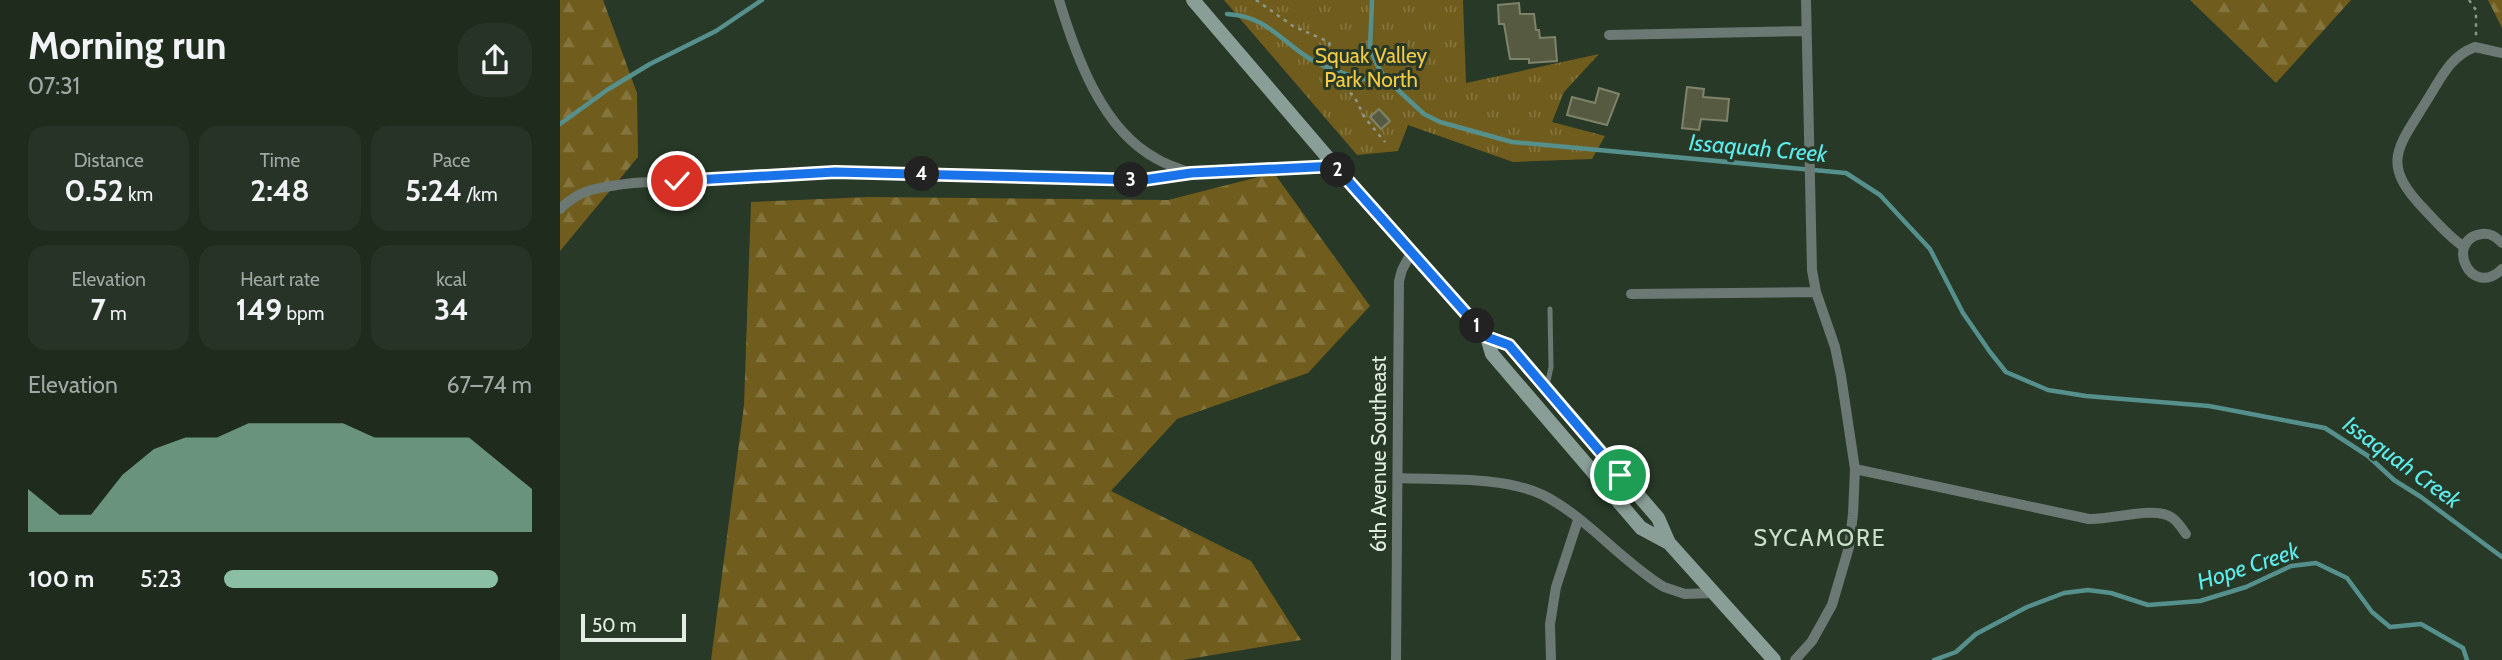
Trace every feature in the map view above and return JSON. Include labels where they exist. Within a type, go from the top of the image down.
[{"type":"main road","points":[[1193,0],[1335,166],[1487,337],[1492,354],[1641,528],[1669,543]]},
{"type":"main road","points":[[1487,337],[1509,345],[1658,519],[1669,543],[1774,660]]},
{"type":"main road","points":[[1569,444],[1583,432]]},
{"type":"street","points":[[1059,0],[1071,41],[1100,100],[1138,146],[1157,159],[1191,173]]},
{"type":"street","points":[[1795,660],[1812,642],[1822,626],[1842,574],[1853,514],[1855,469],[1837,357],[1816,292],[1810,246],[1806,0]]},
{"type":"street","points":[[1609,35],[1806,31]]},
{"type":"street","points":[[2464,247],[2453,240],[2407,192],[2401,181],[2397,159],[2405,136],[2453,58],[2475,47],[2502,53]]},
{"type":"street","points":[[560,209],[576,196],[591,190],[624,185],[835,172],[1143,180],[1191,173],[1335,166]]},
{"type":"street","points":[[2502,243],[2493,235],[2480,234],[2468,241],[2464,247],[2463,260],[2470,272],[2476,276],[2489,277],[2502,269]]},
{"type":"street","name":"6th Avenue Southeast","points":[[1396,660],[1399,281],[1412,251]]},
{"type":"street","points":[[1631,294],[1816,292]]},
{"type":"street","points":[[1855,469],[2089,519],[2159,513],[2170,516],[2186,534]]},
{"type":"street","points":[[1398,478],[1484,482],[1525,488],[1558,504],[1664,587],[1685,594],[1713,593]]},
{"type":"street","points":[[1551,660],[1550,624],[1556,587],[1578,520]]},
{"type":"lane","points":[[1546,389],[1551,367],[1549,309]]},
{"type":"path","points":[[1256,0],[1293,26],[1329,42],[1334,63],[1331,73],[1336,82],[1354,96],[1365,118],[1385,142]]},
{"type":"path","points":[[2469,0],[2476,10],[2475,47]]},
{"type":"green space","points":[[560,0],[603,0],[637,93],[638,157],[560,251]]},
{"type":"green space","name":"Squak Valley Park North","points":[[1224,0],[1463,0],[1466,83],[1599,54],[1564,92],[1552,122],[1605,136],[1592,159],[1513,162],[1408,125],[1398,151],[1357,155]]},
{"type":"green space","points":[[2190,0],[2351,0],[2276,83]]},
{"type":"green space","points":[[2488,0],[2502,0],[2502,28]]},
{"type":"green space","points":[[1274,173],[1370,306],[1308,373],[1177,419],[1111,491],[1251,561],[1301,640],[1183,660],[711,660],[744,405],[751,202],[869,197],[1168,200]]},
{"type":"building","points":[[1519,3],[1520,14],[1534,14],[1540,38],[1555,37],[1557,61],[1529,63],[1529,59],[1510,59],[1504,24],[1499,24],[1498,5]]},
{"type":"building","points":[[1687,87],[1704,89],[1703,97],[1729,99],[1727,121],[1701,119],[1699,130],[1682,128]]},
{"type":"building","points":[[1599,88],[1619,94],[1607,125],[1567,115],[1572,97],[1595,103]]},
{"type":"building","points":[[1379,109],[1390,121],[1381,129],[1370,117]]},
{"type":"waterway","points":[[560,124],[607,90],[650,64],[716,31],[762,0]]},
{"type":"waterway","name":"Issaquah Creek","points":[[1372,0],[1370,48],[1377,65],[1387,80],[1424,114],[1440,122],[1512,142],[1846,173],[1880,195],[1930,249],[1963,313],[2006,372],[2048,390],[2086,396],[2209,406],[2325,428],[2368,456],[2394,480],[2502,557]]},
{"type":"waterway","points":[[1227,14],[1261,23],[1307,57],[1326,67],[1358,78],[1390,83]]},
{"type":"waterway","name":"Hope Creek","points":[[1934,660],[1956,652],[1976,634],[2027,607],[2064,593],[2088,590],[2111,593],[2148,605],[2200,601],[2246,587],[2291,566],[2316,563],[2347,578],[2372,612],[2390,627],[2421,624],[2463,648],[2467,660]]},
{"type":"district","name":"SYCAMORE","points":[[1820,538]]},
{"type":"route","points":[[677,181],[835,172],[1143,180],[1191,173],[1335,166],[1487,337],[1509,345],[1620,475]]}]
